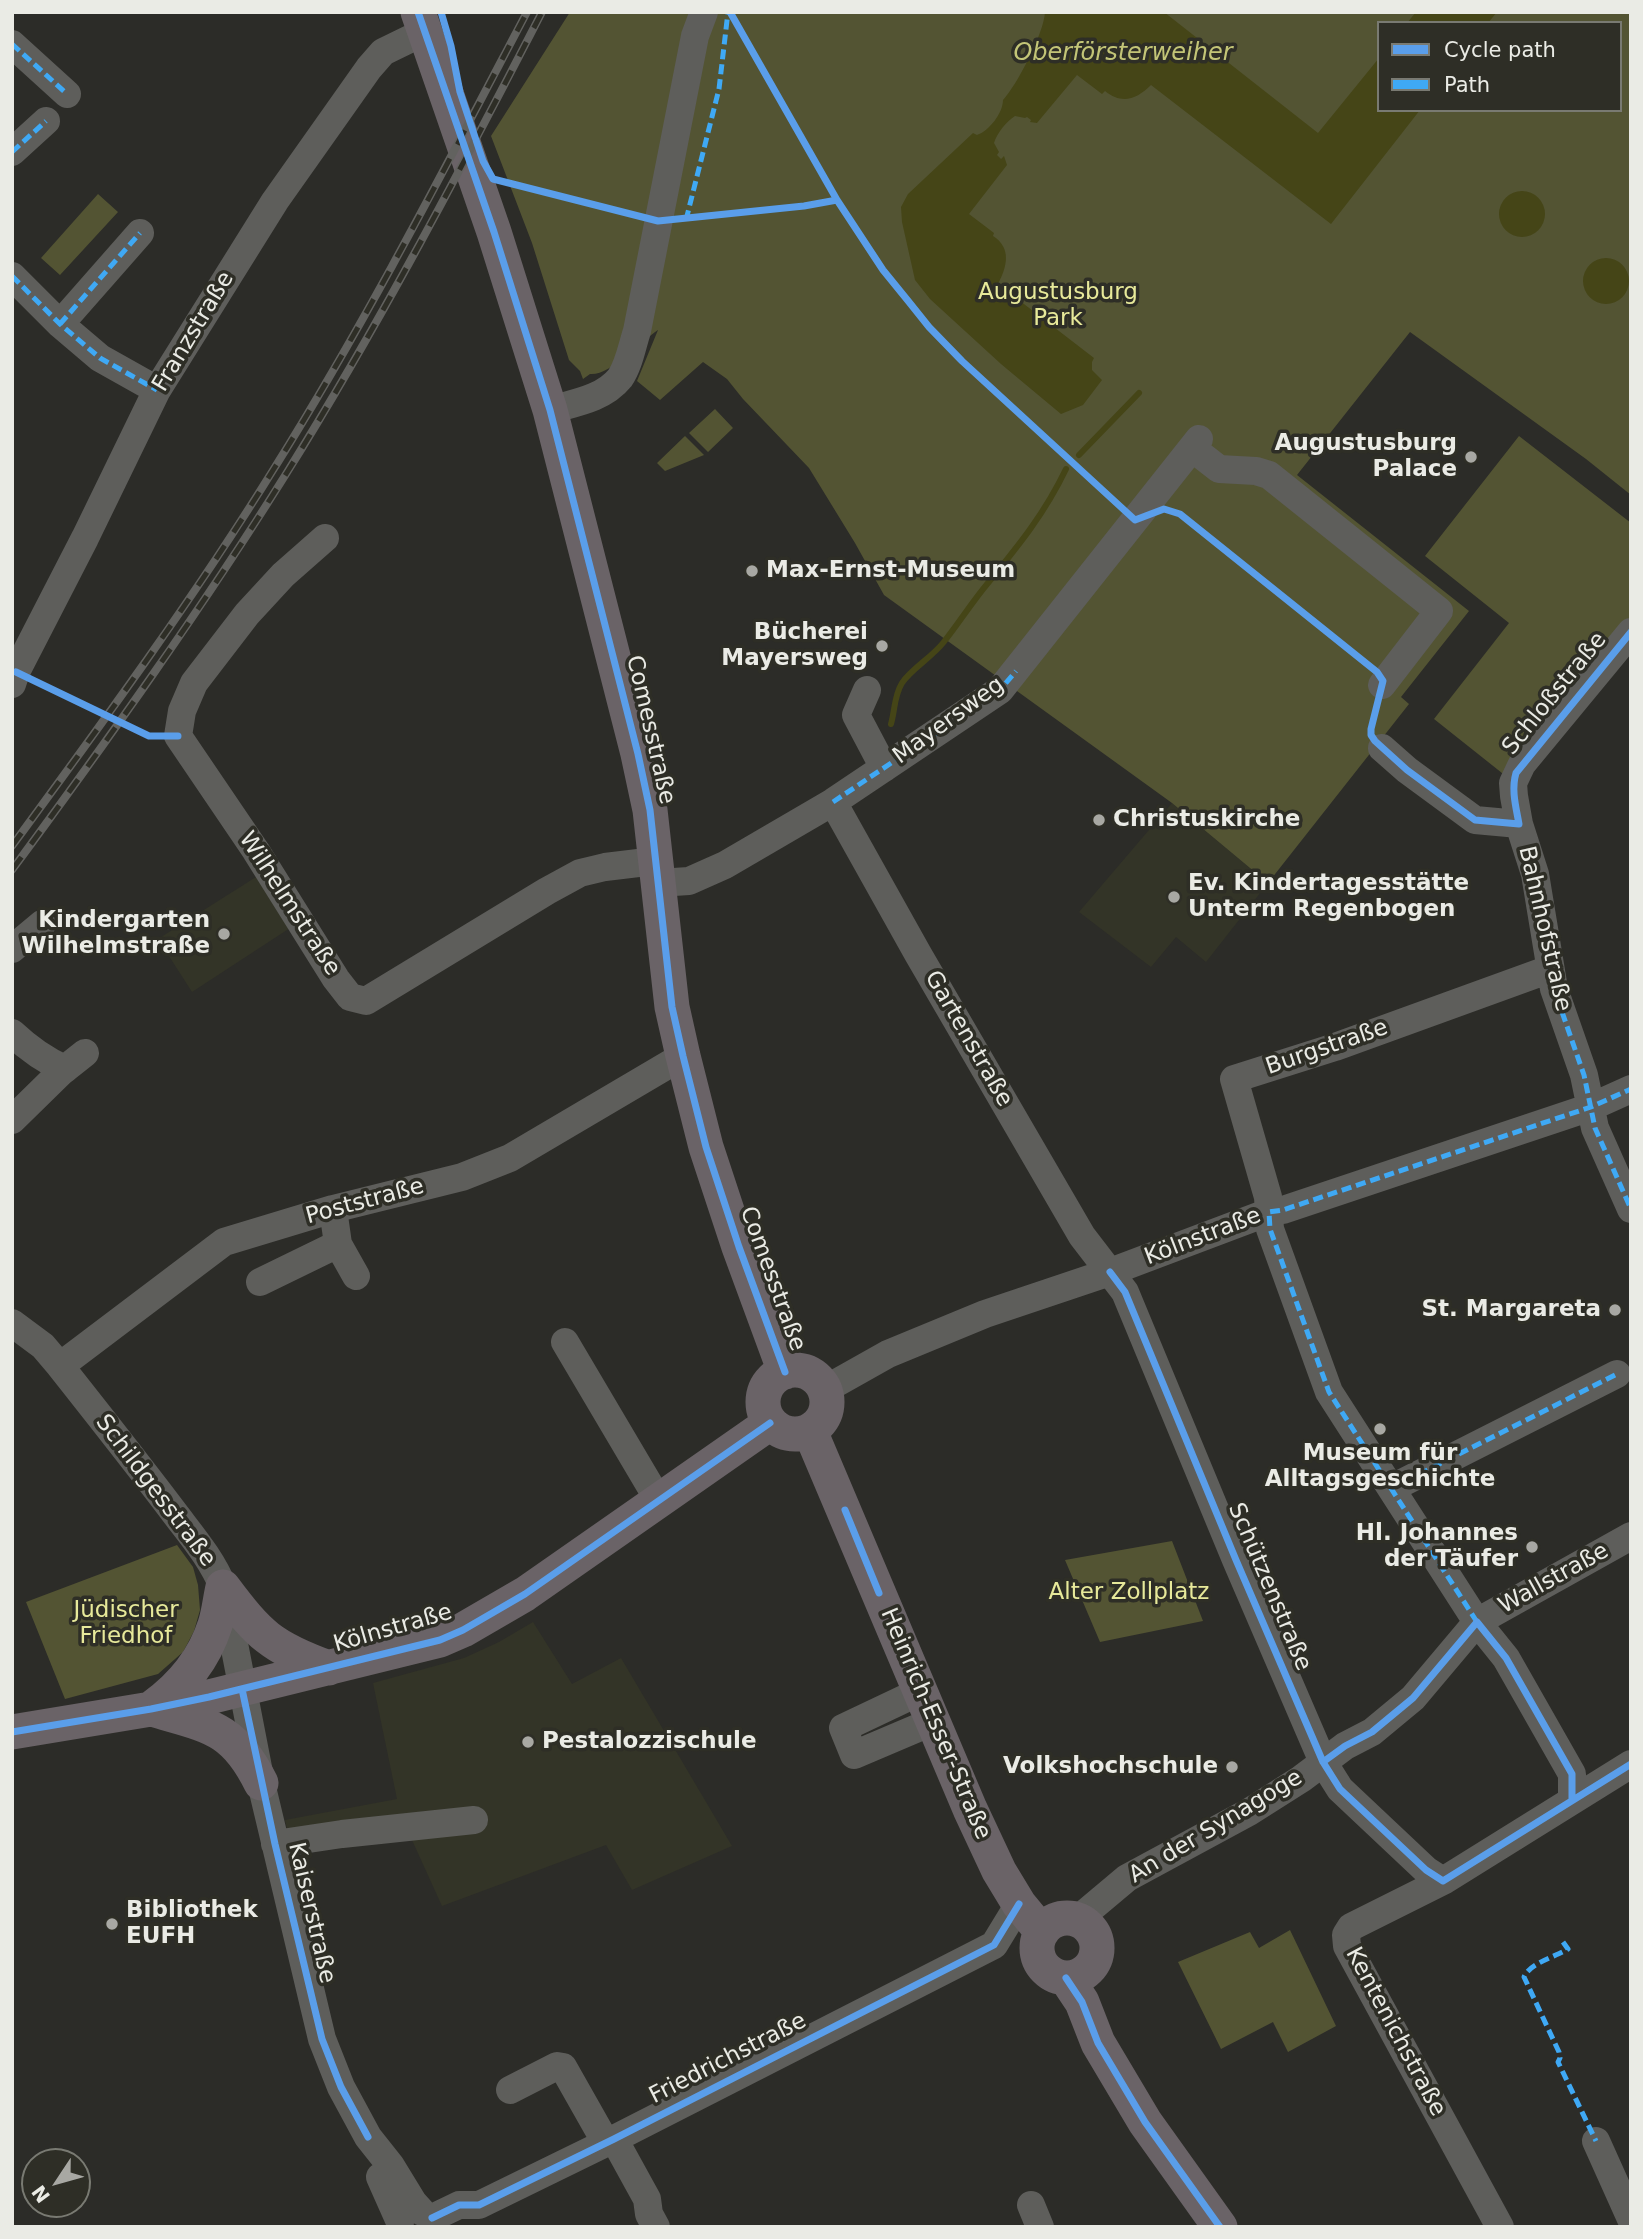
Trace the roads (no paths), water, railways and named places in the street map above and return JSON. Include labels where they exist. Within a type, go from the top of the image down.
[{"type":"main road","name":"Comesstraße","points":[[421,22],[494,232],[550,410],[650,810],[672,1007],[683,1056],[710,1160],[785,1371]]},
{"type":"main road","points":[[785,1371],[804,1371],[820,1382],[824,1390],[826,1409],[817,1425],[810,1431],[793,1434],[777,1429],[765,1414],[764,1393],[768,1384],[785,1371]]},
{"type":"main road","name":"Kölnstraße","points":[[12,1732],[151,1709],[440,1640],[463,1630],[525,1594],[770,1423]]},
{"type":"main road","name":"Heinrich-Esser-Straße","points":[[810,1431],[999,1871],[1019,1904],[1042,1932]]},
{"type":"main road","points":[[223,1587],[251,1624],[271,1642],[329,1668]]},
{"type":"main road","points":[[151,1709],[172,1693],[199,1658],[215,1625],[223,1587]]},
{"type":"main road","points":[[151,1709],[222,1732],[244,1753],[261,1783]]},
{"type":"main road","points":[[1064,1918],[1077,1920],[1093,1933],[1097,1952],[1088,1970],[1078,1975],[1066,1978],[1051,1973],[1042,1963],[1037,1947],[1042,1932],[1052,1922],[1064,1918]]},
{"type":"main road","points":[[1066,1978],[1082,2002],[1098,2043],[1144,2122],[1220,2227]]},
{"type":"street","points":[[550,410],[589,400],[620,378],[626,366],[637,331],[695,36],[704,12]]},
{"type":"street","name":"Franzstraße","points":[[13,676],[85,538],[157,390],[275,201],[369,68],[383,52],[412,36],[421,22]]},
{"type":"street","points":[[12,44],[67,94]]},
{"type":"street","points":[[12,152],[46,121]]},
{"type":"street","points":[[60,324],[140,233]]},
{"type":"street","points":[[12,276],[60,324],[100,358],[157,390]]},
{"type":"street","name":"Mayersweg","points":[[657,872],[688,881],[725,865],[833,802],[1000,690],[1196,444],[1219,469],[1256,471],[1269,475],[1439,611],[1382,685]]},
{"type":"street","name":"Wilhelmstraße","points":[[325,538],[283,575],[247,614],[194,683],[182,711],[178,736],[256,851],[336,979],[351,997],[366,1001],[580,873],[605,867],[657,872]]},
{"type":"street","name":"Schloßstraße","points":[[1519,824],[1513,783],[1516,774],[1631,632]]},
{"type":"street","points":[[867,690],[856,715],[884,768]]},
{"type":"street","name":"Bahnhofstraße","points":[[1382,748],[1475,820],[1519,824],[1535,874],[1554,989],[1584,1074],[1595,1128],[1631,1209]]},
{"type":"street","name":"Gartenstraße","points":[[833,802],[1082,1236],[1110,1272]]},
{"type":"street","points":[[12,949],[42,924]]},
{"type":"street","name":"Burgstraße","points":[[1269,1212],[1268,1197],[1234,1079],[1335,1047],[1550,969]]},
{"type":"street","points":[[12,1033],[46,1061],[75,1061],[12,1120]]},
{"type":"street","name":"Poststraße","points":[[60,1366],[224,1241],[333,1209],[462,1177],[510,1158],[683,1056]]},
{"type":"street","name":"Kölnstraße","points":[[824,1390],[888,1354],[985,1314],[1110,1272],[1269,1212],[1283,1210],[1591,1107],[1631,1089]]},
{"type":"street","points":[[333,1209],[338,1244],[356,1276]]},
{"type":"street","points":[[1269,1212],[1270,1229],[1329,1392],[1477,1622],[1506,1658],[1572,1774],[1572,1800]]},
{"type":"street","points":[[260,1282],[338,1244]]},
{"type":"street","name":"Schützenstraße","points":[[1110,1272],[1125,1293],[1323,1762],[1340,1789],[1426,1870],[1443,1881]]},
{"type":"street","name":"Schildgesstraße","points":[[12,1323],[43,1346],[60,1366],[208,1558],[223,1587],[242,1689]]},
{"type":"street","points":[[565,1342],[659,1501]]},
{"type":"street","points":[[1392,1488],[1617,1374]]},
{"type":"street","name":"Wallstraße","points":[[1323,1762],[1345,1746],[1372,1732],[1413,1698],[1477,1622],[1631,1535]]},
{"type":"street","name":"Kaiserstraße","points":[[242,1689],[261,1783],[322,2039],[341,2087],[368,2137],[391,2166],[413,2202],[418,2221]]},
{"type":"street","name":"An der Synagoge","points":[[1077,1920],[1127,1878],[1249,1812],[1323,1762]]},
{"type":"street","points":[[1443,1881],[1631,1764]]},
{"type":"street","points":[[275,1844],[474,1820]]},
{"type":"street","name":"Kentenichstraße","points":[[1443,1881],[1351,1927],[1346,1935],[1347,1946],[1500,2227]]},
{"type":"street","name":"Friedrichstraße","points":[[418,2221],[459,2205],[479,2205],[994,1945],[1019,1904]]},
{"type":"street","points":[[510,2091],[557,2066],[564,2067],[647,2199],[649,2214],[656,2227]]},
{"type":"street","points":[[1596,2141],[1631,2219]]},
{"type":"water","name":"Oberförsterweiher","points":[[1045,12],[1164,12],[1318,133],[1377,60],[1377,112],[1418,112],[1331,224],[1151,85],[1135,97],[1123,99],[1105,91],[1102,94],[1077,75],[1037,123],[1030,122],[1027,117],[1012,118],[994,143],[999,152],[997,155],[1001,159],[1004,156],[1007,165],[969,214],[994,233],[993,236],[1003,246],[1006,258],[998,284],[1094,358],[1092,370],[1102,380],[1083,405],[1061,414],[930,299],[915,280],[901,207],[908,194],[973,133],[982,133],[994,121],[1001,110],[1003,100],[1029,58]]},
{"type":"water","points":[[1416,12],[1497,12],[1490,21],[1409,21]]},
{"type":"water","points":[[1522,191],[1539,197],[1545,214],[1539,231],[1522,237],[1505,231],[1499,214],[1505,197]]},
{"type":"water","points":[[1606,258],[1623,264],[1629,281],[1623,298],[1606,304],[1589,298],[1583,281],[1589,264]]},
{"type":"waterway","points":[[1079,455],[1139,393]]},
{"type":"waterway","points":[[891,724],[902,683],[943,643],[1021,542],[1066,469]]},
{"type":"railway","points":[[12,846],[180,612],[309,412],[374,299],[527,12]]},
{"type":"railway","points":[[12,870],[153,675],[286,474],[387,304],[542,12]]},
{"type":"place","name":"Augustusburg Palace","points":[[1471,457]]},
{"type":"place","name":"Max-Ernst-Museum","points":[[752,571]]},
{"type":"place","name":"Bücherei Mayersweg","points":[[882,646]]},
{"type":"place","name":"Christuskirche","points":[[1099,820]]},
{"type":"place","name":"Ev. Kindertagesstätte Unterm Regenbogen","points":[[1174,897]]},
{"type":"place","name":"Kindergarten Wilhelmstraße","points":[[224,934]]},
{"type":"place","name":"St. Margareta","points":[[1615,1310]]},
{"type":"place","name":"Museum für Alltagsgeschichte","points":[[1380,1429]]},
{"type":"place","name":"Hl. Johannes der Täufer","points":[[1532,1547]]},
{"type":"place","name":"Pestalozzischule","points":[[528,1742]]},
{"type":"place","name":"Volkshochschule","points":[[1232,1767]]},
{"type":"place","name":"Bibliothek EUFH","points":[[112,1924]]},
{"type":"park label","name":"Augustusburg Park","points":[[1058,306]]},
{"type":"park label","name":"Alter Zollplatz","points":[[1129,1593]]},
{"type":"park label","name":"Jüdischer Friedhof","points":[[126,1624]]}]
